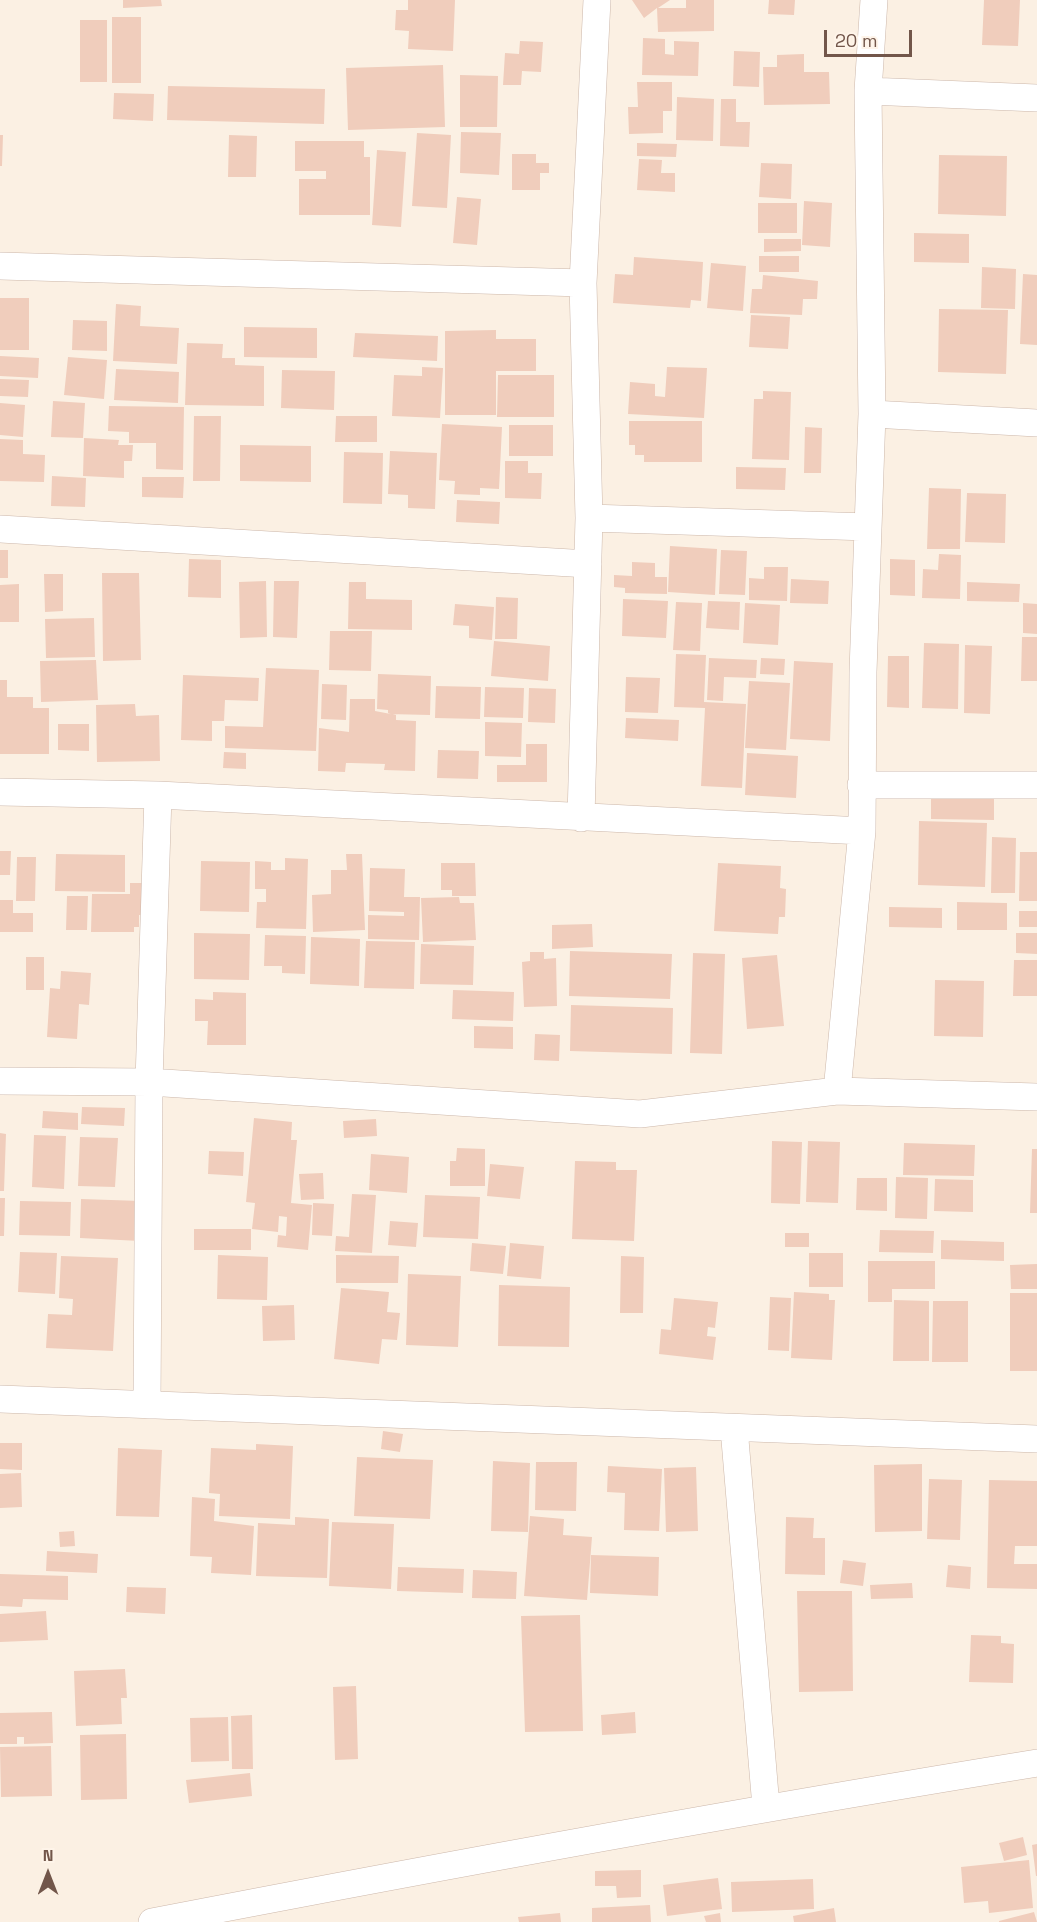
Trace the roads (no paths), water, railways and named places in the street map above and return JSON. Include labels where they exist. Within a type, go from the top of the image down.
[{"type":"street","points":[[581,818],[589,518],[583,283],[597,0]]},
{"type":"street","points":[[837,1091],[862,831],[867,527],[872,414],[867,92],[874,0]]},
{"type":"street","points":[[867,92],[1037,98]]},
{"type":"street","points":[[0,266],[583,283]]},
{"type":"street","points":[[872,414],[1037,423]]},
{"type":"street","points":[[589,518],[867,527]]},
{"type":"street","points":[[0,529],[588,564]]},
{"type":"street","points":[[861,785],[1037,784]]},
{"type":"street","points":[[0,792],[158,795],[862,831]]},
{"type":"street","points":[[147,1405],[149,1082],[158,795]]},
{"type":"street","points":[[0,1081],[149,1082],[639,1114],[837,1091],[1037,1097]]},
{"type":"street","points":[[0,1399],[1037,1439]]},
{"type":"street","points":[[734,1428],[766,1807]]},
{"type":"street","points":[[152,1922],[476,1859],[766,1807],[1037,1763]]}]
